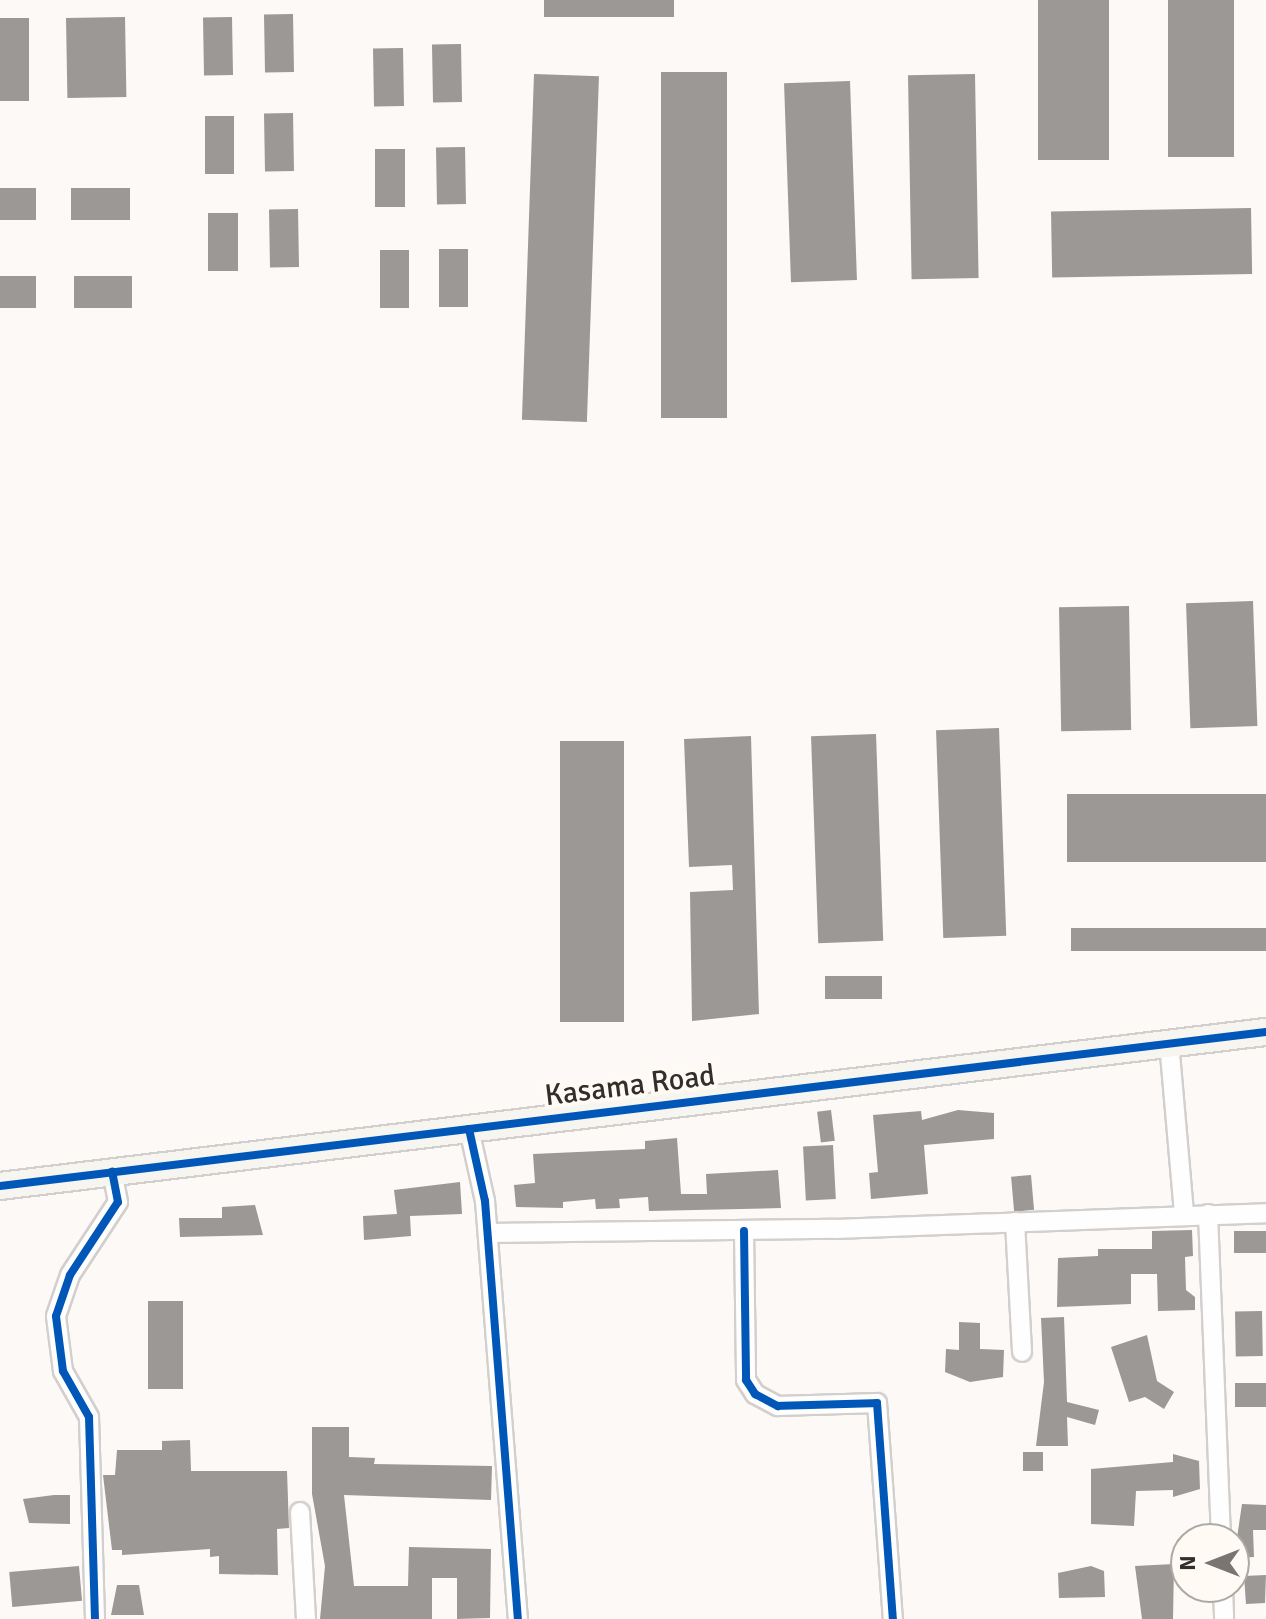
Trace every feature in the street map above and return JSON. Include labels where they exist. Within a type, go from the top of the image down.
[{"type":"street","name":"Kasama Road","points":[[0,1186],[1266,1032]]},
{"type":"street","points":[[1169,1042],[1184,1215]]},
{"type":"street","points":[[469,1129],[488,1233],[518,1619]]},
{"type":"street","points":[[95,1619],[89,1417],[63,1371],[56,1316],[70,1275],[118,1202],[112,1172]]},
{"type":"street","points":[[488,1233],[744,1231],[1266,1213]]},
{"type":"street","points":[[1208,1214],[1220,1523]]},
{"type":"street","points":[[1015,1222],[1022,1352]]},
{"type":"street","points":[[744,1231],[746,1380],[755,1394],[778,1406],[877,1403],[893,1619]]},
{"type":"street","points":[[300,1512],[306,1619]]},
{"type":"building","points":[[544,0],[674,0],[674,17],[544,17]]},
{"type":"building","points":[[1038,0],[1109,0],[1109,160],[1038,160]]},
{"type":"building","points":[[1168,0],[1234,0],[1234,157],[1168,157]]},
{"type":"building","points":[[293,14],[294,72],[265,72],[264,15]]},
{"type":"building","points":[[125,17],[126,97],[67,98],[66,18]]},
{"type":"building","points":[[232,17],[233,75],[204,75],[203,18]]},
{"type":"building","points":[[0,18],[29,18],[29,101],[0,101]]},
{"type":"building","points":[[461,44],[462,102],[433,102],[432,45]]},
{"type":"building","points":[[403,48],[404,106],[374,107],[373,49]]},
{"type":"building","points":[[661,72],[727,72],[727,418],[661,418]]},
{"type":"building","points":[[534,74],[599,76],[587,422],[522,420]]},
{"type":"building","points":[[975,74],[979,278],[912,279],[908,75]]},
{"type":"building","points":[[850,81],[857,280],[791,282],[784,83]]},
{"type":"building","points":[[293,113],[294,171],[265,171],[264,114]]},
{"type":"building","points":[[205,116],[234,116],[234,174],[205,174]]},
{"type":"building","points":[[465,147],[466,204],[437,204],[436,148]]},
{"type":"building","points":[[375,149],[405,149],[405,207],[375,207]]},
{"type":"building","points":[[0,188],[36,188],[36,220],[0,220]]},
{"type":"building","points":[[71,188],[130,188],[130,220],[71,220]]},
{"type":"building","points":[[1251,208],[1252,274],[1052,277],[1051,211]]},
{"type":"building","points":[[298,209],[299,267],[270,267],[269,210]]},
{"type":"building","points":[[208,213],[238,213],[238,271],[208,271]]},
{"type":"building","points":[[439,249],[468,249],[468,307],[439,307]]},
{"type":"building","points":[[380,250],[409,250],[409,308],[380,308]]},
{"type":"building","points":[[0,276],[36,276],[36,308],[0,308]]},
{"type":"building","points":[[74,276],[132,276],[132,308],[74,308]]},
{"type":"building","points":[[1253,601],[1257,726],[1190,728],[1186,603]]},
{"type":"building","points":[[1129,606],[1131,730],[1061,731],[1059,607]]},
{"type":"building","points":[[999,728],[1006,936],[943,938],[936,730]]},
{"type":"building","points":[[876,734],[883,941],[818,943],[811,736]]},
{"type":"building","points":[[751,736],[759,1014],[692,1021],[690,892],[733,890],[732,865],[689,867],[684,739]]},
{"type":"building","points":[[560,741],[624,741],[624,1022],[560,1022]]},
{"type":"building","points":[[1067,794],[1266,794],[1266,862],[1067,862]]},
{"type":"building","points":[[1071,928],[1266,928],[1266,951],[1071,951]]},
{"type":"building","points":[[825,976],[882,976],[882,999],[825,999]]},
{"type":"building","points":[[831,1110],[835,1141],[821,1142],[817,1112]]},
{"type":"building","points":[[958,1110],[994,1113],[994,1139],[924,1145],[928,1194],[871,1199],[869,1173],[878,1172],[873,1115],[921,1111],[922,1120]]},
{"type":"building","points":[[677,1138],[681,1194],[707,1194],[706,1174],[778,1170],[781,1208],[649,1211],[648,1197],[619,1199],[620,1208],[596,1209],[595,1199],[563,1202],[563,1208],[516,1207],[514,1185],[535,1183],[533,1154],[645,1149],[645,1141]]},
{"type":"building","points":[[833,1145],[836,1199],[806,1200],[803,1147]]},
{"type":"building","points":[[1031,1175],[1034,1210],[1014,1212],[1011,1177]]},
{"type":"building","points":[[460,1182],[462,1214],[410,1216],[411,1236],[364,1240],[363,1216],[397,1214],[394,1190]]},
{"type":"building","points":[[255,1205],[263,1235],[180,1237],[179,1218],[222,1218],[222,1207]]},
{"type":"building","points":[[1192,1230],[1193,1256],[1185,1257],[1186,1290],[1195,1297],[1195,1310],[1158,1311],[1157,1274],[1131,1274],[1131,1304],[1057,1307],[1058,1258],[1098,1256],[1098,1249],[1152,1249],[1152,1231]]},
{"type":"building","points":[[1234,1231],[1266,1231],[1266,1253],[1234,1253]]},
{"type":"building","points":[[148,1301],[183,1301],[183,1389],[148,1389]]},
{"type":"building","points":[[1235,1311],[1262,1311],[1263,1356],[1236,1356]]},
{"type":"building","points":[[1064,1317],[1067,1402],[1099,1410],[1095,1425],[1067,1417],[1068,1446],[1036,1446],[1044,1382],[1041,1318]]},
{"type":"building","points":[[959,1322],[980,1323],[980,1349],[1004,1350],[1003,1377],[970,1382],[945,1372],[946,1349],[959,1350]]},
{"type":"building","points":[[1147,1335],[1157,1381],[1174,1392],[1164,1409],[1145,1397],[1129,1402],[1111,1347]]},
{"type":"building","points":[[1235,1383],[1266,1383],[1266,1407],[1235,1407]]},
{"type":"building","points":[[312,1427],[349,1427],[349,1457],[375,1458],[374,1464],[492,1466],[491,1500],[344,1495],[354,1586],[408,1586],[409,1547],[491,1549],[490,1618],[457,1619],[457,1578],[432,1578],[432,1619],[320,1619],[325,1566],[312,1494]]},
{"type":"building","points":[[190,1440],[191,1471],[287,1471],[289,1528],[277,1529],[278,1575],[219,1574],[219,1556],[210,1557],[210,1549],[122,1555],[122,1550],[112,1550],[103,1475],[115,1475],[117,1450],[162,1450],[162,1441]]},
{"type":"building","points":[[1023,1452],[1043,1452],[1043,1471],[1023,1471]]},
{"type":"building","points":[[1173,1454],[1199,1461],[1200,1489],[1173,1497],[1173,1490],[1136,1491],[1134,1526],[1091,1524],[1091,1469],[1173,1462]]},
{"type":"building","points":[[70,1495],[70,1524],[29,1523],[23,1499]]},
{"type":"building","points":[[1242,1504],[1266,1505],[1266,1530],[1253,1530],[1254,1557],[1250,1557],[1250,1523],[1239,1523]]},
{"type":"building","points":[[1170,1564],[1173,1619],[1142,1619],[1135,1566]]},
{"type":"building","points":[[79,1566],[82,1601],[12,1607],[9,1572]]},
{"type":"building","points":[[1091,1566],[1104,1571],[1105,1597],[1059,1598],[1058,1573]]},
{"type":"building","points":[[1266,1575],[1265,1603],[1246,1604],[1250,1603],[1250,1576]]},
{"type":"building","points":[[117,1585],[139,1585],[144,1615],[111,1615]]},
{"type":"cycle path","points":[[0,1186],[1266,1032]]},
{"type":"cycle path","points":[[469,1129],[485,1201],[518,1619]]},
{"type":"cycle path","points":[[95,1619],[89,1417],[63,1371],[56,1316],[70,1275],[118,1202],[112,1172]]},
{"type":"cycle path","points":[[744,1231],[746,1380],[755,1394],[778,1406],[877,1403],[893,1619]]}]
